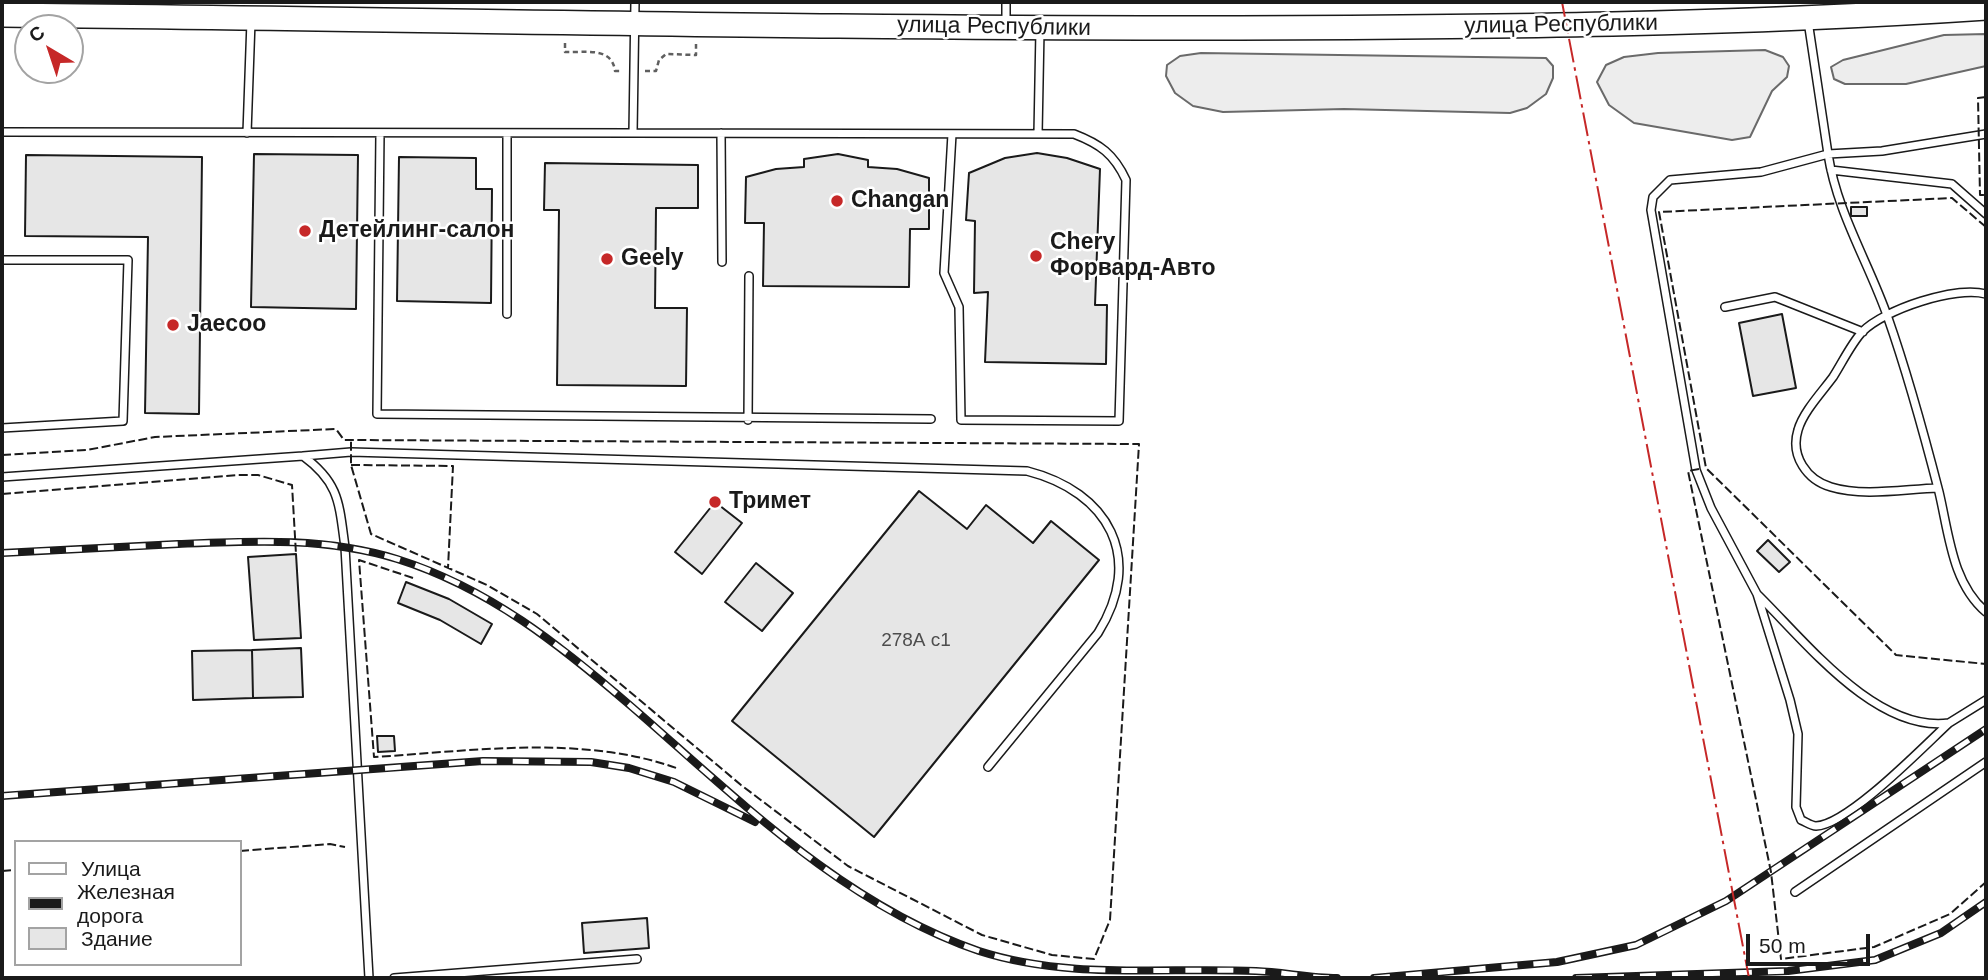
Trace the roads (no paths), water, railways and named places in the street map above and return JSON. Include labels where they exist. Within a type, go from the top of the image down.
[{"type":"main road","name":"улица Республики","points":[[2,15],[251,17],[635,12],[1006,28],[1515,27],[1808,20],[1986,8]]},
{"type":"lane","points":[[1006,2],[1006,28]]},
{"type":"lane","points":[[633,133],[635,12]]},
{"type":"lane","points":[[247,132],[251,17]]},
{"type":"lane","points":[[1808,20],[1830,170],[1853,235],[1888,317],[1938,488],[1959,576],[1976,603],[1986,612]]},
{"type":"lane","points":[[1038,134],[1040,28]]},
{"type":"lane","points":[[2,132],[1074,134],[1109,152],[1126,180],[1119,421],[961,420],[959,307],[944,273],[951,134]]},
{"type":"lane","points":[[380,133],[377,414],[748,420],[931,419]]},
{"type":"lane","points":[[506,314],[508,133]]},
{"type":"lane","points":[[721,133],[722,262]]},
{"type":"lane","points":[[1986,134],[1882,151],[1828,155],[1761,172],[1670,180],[1653,197],[1651,210],[1696,470],[1715,517],[1757,594],[1798,734],[1796,807],[1801,820],[1814,826],[1824,824],[1862,802],[1949,723],[1986,700]]},
{"type":"lane","points":[[1830,170],[1952,184],[1986,214]]},
{"type":"lane","points":[[2,260],[128,260],[123,421],[2,428]]},
{"type":"lane","points":[[748,420],[749,276]]},
{"type":"lane","points":[[1938,488],[1832,488],[1813,479],[1803,468],[1795,449],[1798,428],[1863,331],[1926,300],[1955,292],[1986,294]]},
{"type":"lane","points":[[1725,307],[1775,297],[1863,331]]},
{"type":"lane","points":[[2,477],[351,452],[1027,471],[1051,477],[1087,499],[1101,514],[1117,548],[1120,565],[1118,590],[1112,610],[1098,633],[988,767]]},
{"type":"lane","points":[[303,456],[321,469],[336,493],[345,547],[369,978]]},
{"type":"lane","points":[[1757,594],[1857,691],[1876,705],[1909,721],[1949,723]]},
{"type":"lane","points":[[1795,892],[1986,762]]},
{"type":"lane","points":[[394,978],[637,959]]},
{"type":"railway","points":[[2,553],[178,544],[289,542],[343,547],[397,559],[462,586],[522,621],[605,684],[794,846],[838,878],[930,931],[979,951],[1047,966],[1116,970],[1256,971],[1337,978]]},
{"type":"railway","points":[[1374,978],[1557,962],[1636,945],[1726,901],[1986,729]]},
{"type":"railway","points":[[2,796],[483,761],[591,762],[629,768],[674,782],[755,822]]},
{"type":"railway","points":[[1576,978],[1788,971],[1875,960],[1941,933],[1986,902]]},
{"type":"place","name":"Changan","points":[[837,201]]},
{"type":"place","name":"Детейлинг-салон","points":[[305,231]]},
{"type":"place","name":"Chery Форвард-Авто","points":[[1036,256]]},
{"type":"place","name":"Geely","points":[[607,259]]},
{"type":"place","name":"Jaecoo","points":[[173,325]]},
{"type":"place","name":"Тримет","points":[[715,502]]}]
